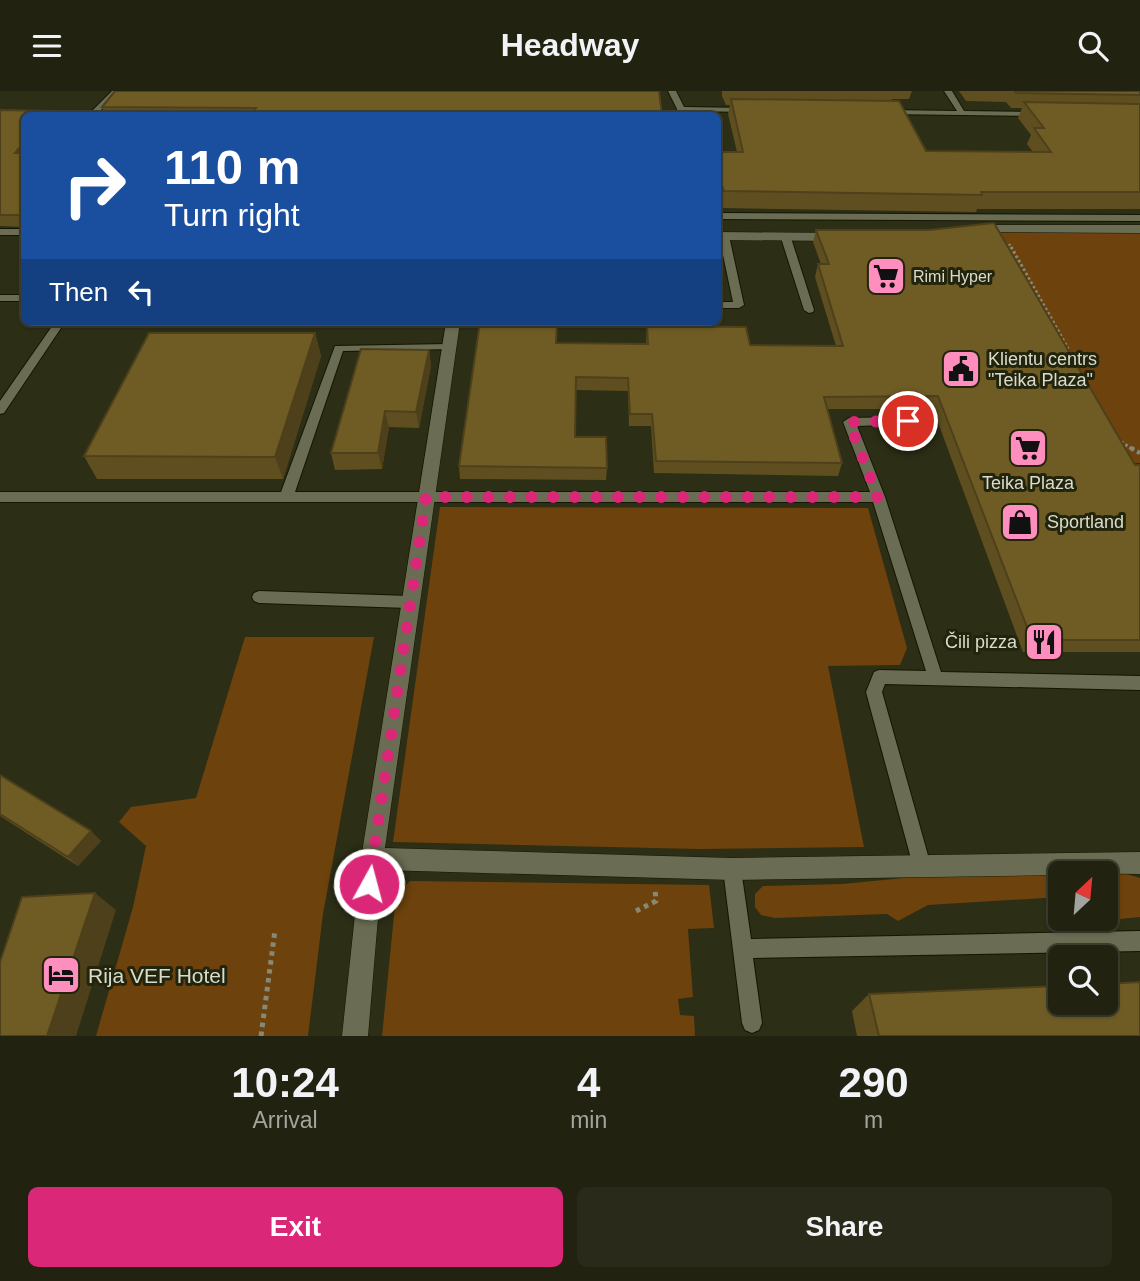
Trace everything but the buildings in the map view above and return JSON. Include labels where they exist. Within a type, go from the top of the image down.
[{"type":"street","points":[[959,231],[1001,227],[1138,225]]},
{"type":"street","points":[[721,236],[848,237]]},
{"type":"street","points":[[355,1036],[372,859],[452,326]]},
{"type":"street","points":[[372,859],[732,869],[1140,863]]},
{"type":"lane","points":[[95,112],[116,91]]},
{"type":"lane","points":[[672,91],[681,112],[762,110]]},
{"type":"lane","points":[[948,91],[962,113]]},
{"type":"lane","points":[[882,112],[1044,114]]},
{"type":"lane","points":[[721,216],[1126,218],[1138,225]]},
{"type":"lane","points":[[0,232],[21,232]]},
{"type":"lane","points":[[721,236],[739,306],[721,305]]},
{"type":"lane","points":[[786,237],[809,310]]},
{"type":"lane","points":[[0,298],[21,298]]},
{"type":"lane","points":[[0,410],[57,326]]},
{"type":"lane","points":[[286,498],[339,348],[449,347]]},
{"type":"lane","points":[[908,421],[849,422],[878,497],[936,679]]},
{"type":"lane","points":[[0,497],[878,497]]},
{"type":"lane","points":[[259,597],[409,602]]},
{"type":"lane","points":[[922,866],[874,692],[879,677],[1140,683]]},
{"type":"lane","points":[[732,869],[752,1023]]},
{"type":"lane","points":[[743,949],[1140,941]]},
{"type":"path","points":[[1001,227],[1068,350]]},
{"type":"path","points":[[1115,433],[1122,445],[1140,453]]},
{"type":"path","points":[[261,1036],[275,930]]},
{"type":"shaded area","points":[[995,230],[1140,232],[1140,463],[1128,463]]},
{"type":"shaded area","points":[[440,507],[868,508],[907,648],[900,665],[828,666],[864,847],[698,849],[393,842]]},
{"type":"shaded area","points":[[245,637],[374,637],[323,914],[308,1036],[96,1036],[133,907],[146,846],[119,822],[131,807],[196,798]]},
{"type":"shaded area","points":[[967,872],[1048,873],[1048,898],[928,905],[898,921],[887,914],[775,918],[761,915],[755,907],[755,894],[763,886],[842,884]]},
{"type":"shaded area","points":[[1118,874],[1140,878],[1140,917],[1118,919]]},
{"type":"shaded area","points":[[410,881],[709,885],[714,928],[688,929],[693,997],[678,999],[680,1015],[694,1016],[695,1036],[382,1036],[396,895]]},
{"type":"place","name":"Rimi Hyper","points":[[886,276]]},
{"type":"place","name":"Klientu centrs \"Teika Plaza\"","points":[[961,369]]},
{"type":"place","name":"Teika Plaza","points":[[1028,448]]},
{"type":"place","name":"Sportland","points":[[1020,522]]},
{"type":"place","name":"Čili pizza","points":[[1044,642]]},
{"type":"place","name":"Rija VEF Hotel","points":[[61,975]]},
{"type":"route","points":[[369,884],[426,497],[878,497],[849,422],[908,421]]}]
